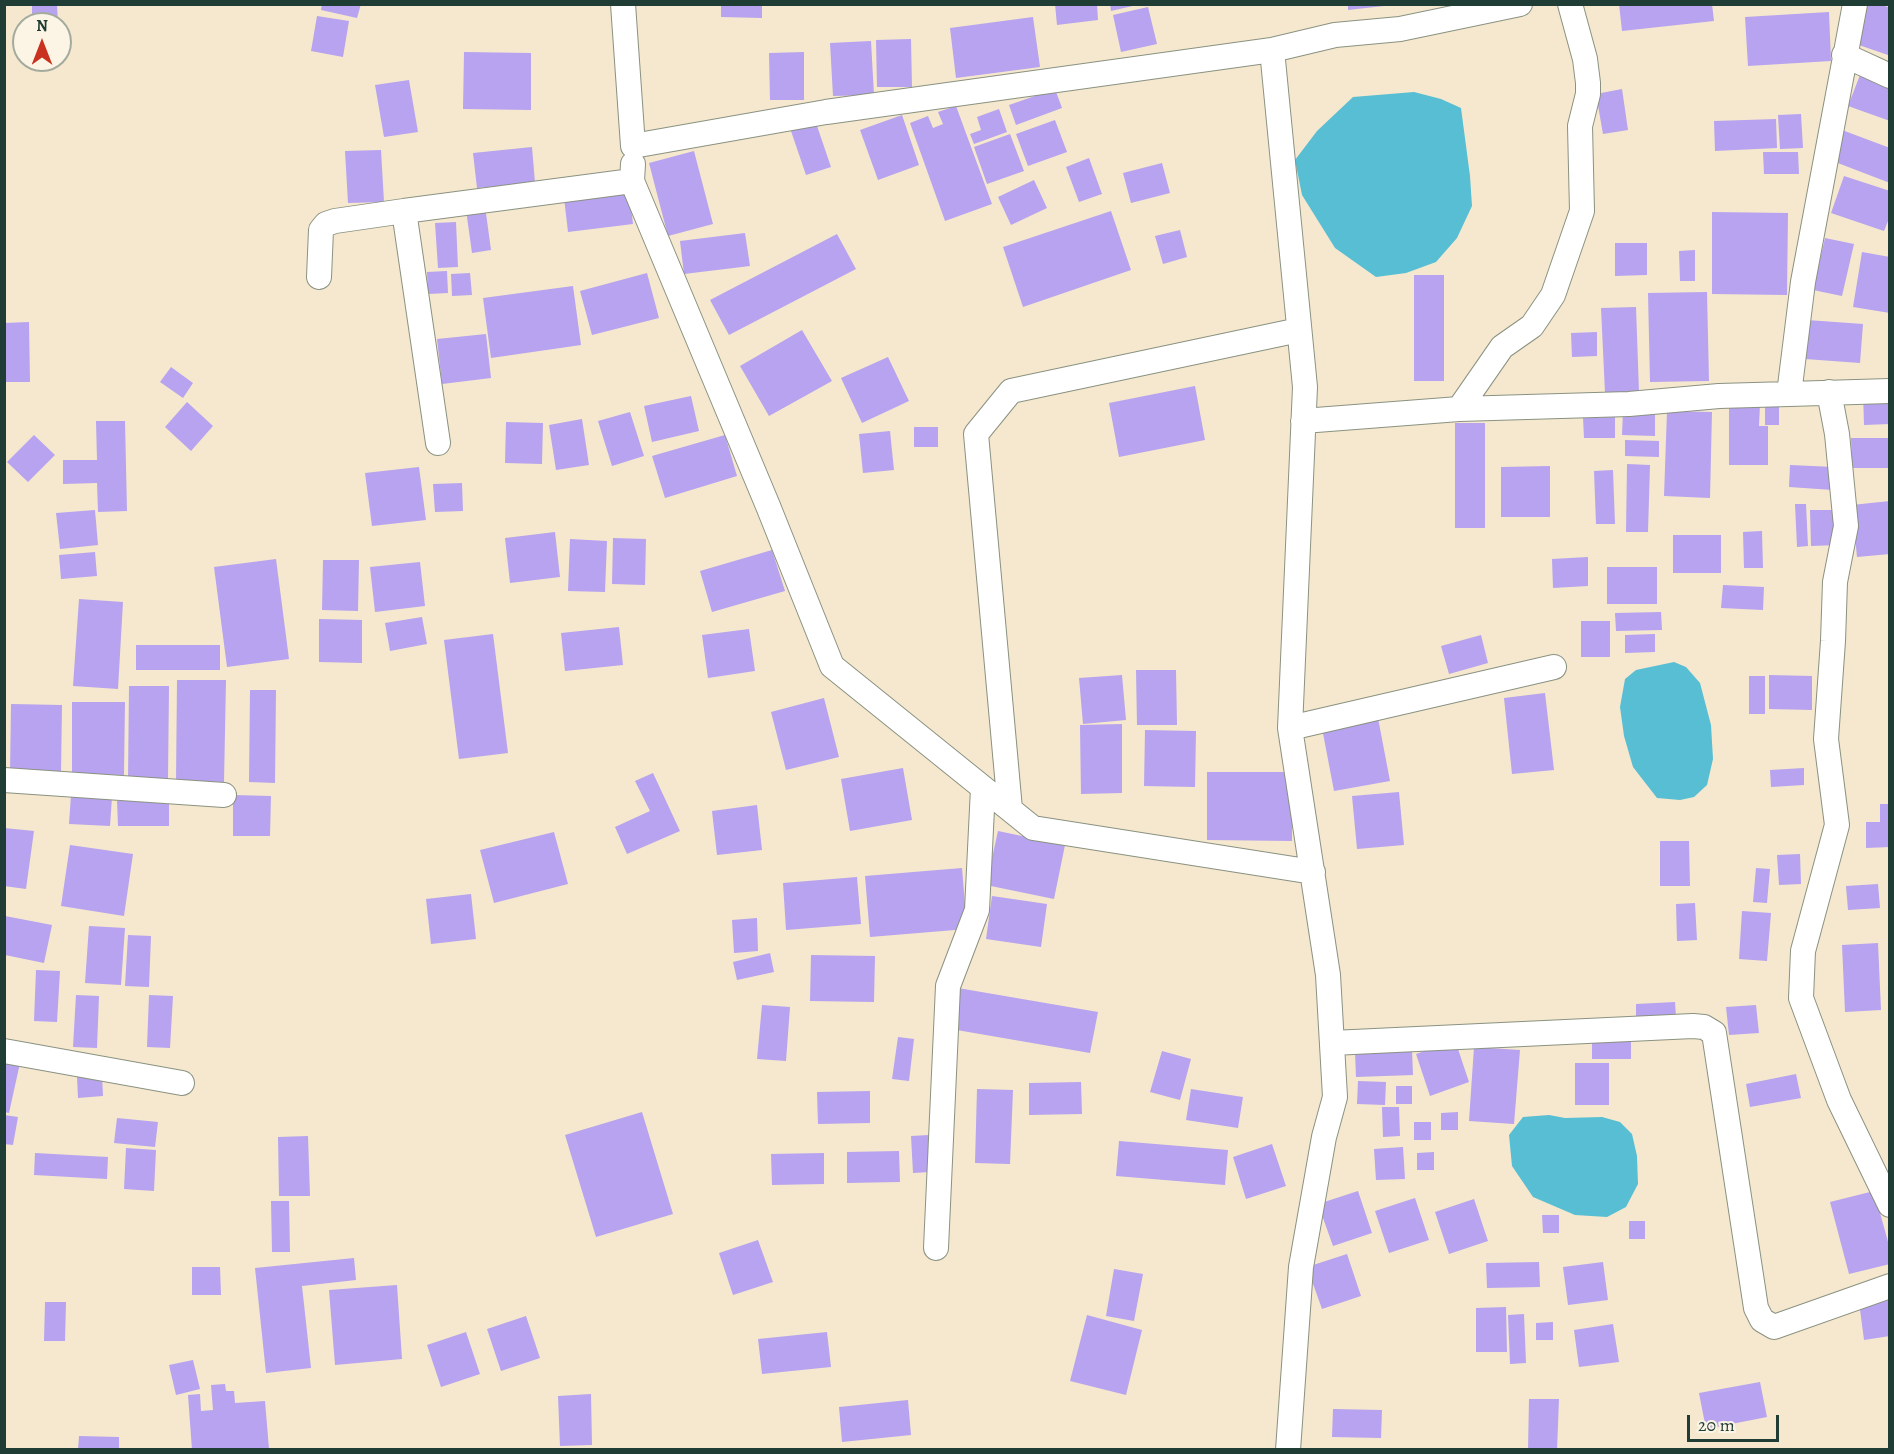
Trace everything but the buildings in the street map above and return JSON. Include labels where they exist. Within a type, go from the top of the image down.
[{"type":"street","points":[[623,4],[633,146],[632,181],[764,495],[832,666],[1033,828],[1313,872]]},
{"type":"street","points":[[633,146],[826,112],[1272,50],[1335,35],[1364,33],[1413,15],[1520,4]]},
{"type":"street","points":[[1459,409],[1502,348],[1532,326],[1553,295],[1582,211],[1580,126],[1588,94],[1588,83],[1585,59],[1570,4]]},
{"type":"street","points":[[1789,394],[1803,282],[1855,4]]},
{"type":"street","points":[[1272,50],[1305,387],[1290,728],[1328,975],[1335,1097],[1324,1137],[1301,1267],[1288,1449]]},
{"type":"street","points":[[1844,55],[1890,76]]},
{"type":"street","points":[[319,277],[321,230],[326,224],[335,221],[632,181]]},
{"type":"street","points":[[404,211],[438,442]]},
{"type":"street","points":[[1011,809],[976,434],[1011,392],[1299,330]]},
{"type":"street","points":[[1303,421],[1459,409],[1629,404],[1719,396],[1890,391]]},
{"type":"street","points":[[1829,393],[1837,434],[1846,526],[1835,582],[1826,739],[1837,825],[1803,951],[1802,999],[1839,1100],[1890,1204]]},
{"type":"street","points":[[1290,728],[1554,667]]},
{"type":"street","points":[[4,780],[224,795]]},
{"type":"street","points":[[936,1248],[948,986],[977,910],[983,788]]},
{"type":"street","points":[[1332,1043],[1704,1027],[1714,1033],[1756,1308],[1762,1320],[1774,1327],[1890,1286]]},
{"type":"street","points":[[4,1051],[182,1083]]},
{"type":"water","points":[[1414,92],[1441,99],[1461,108],[1472,206],[1457,238],[1436,262],[1406,273],[1376,277],[1335,248],[1302,195],[1295,160],[1317,131],[1353,97]]},
{"type":"water","points":[[1674,662],[1686,667],[1700,683],[1711,725],[1713,759],[1707,785],[1694,797],[1680,800],[1657,798],[1633,767],[1624,736],[1620,707],[1625,679],[1636,670]]},
{"type":"water","points":[[1549,1115],[1565,1118],[1602,1117],[1620,1122],[1632,1134],[1637,1156],[1638,1184],[1626,1207],[1607,1217],[1575,1215],[1533,1197],[1512,1166],[1509,1135],[1523,1117]]}]
